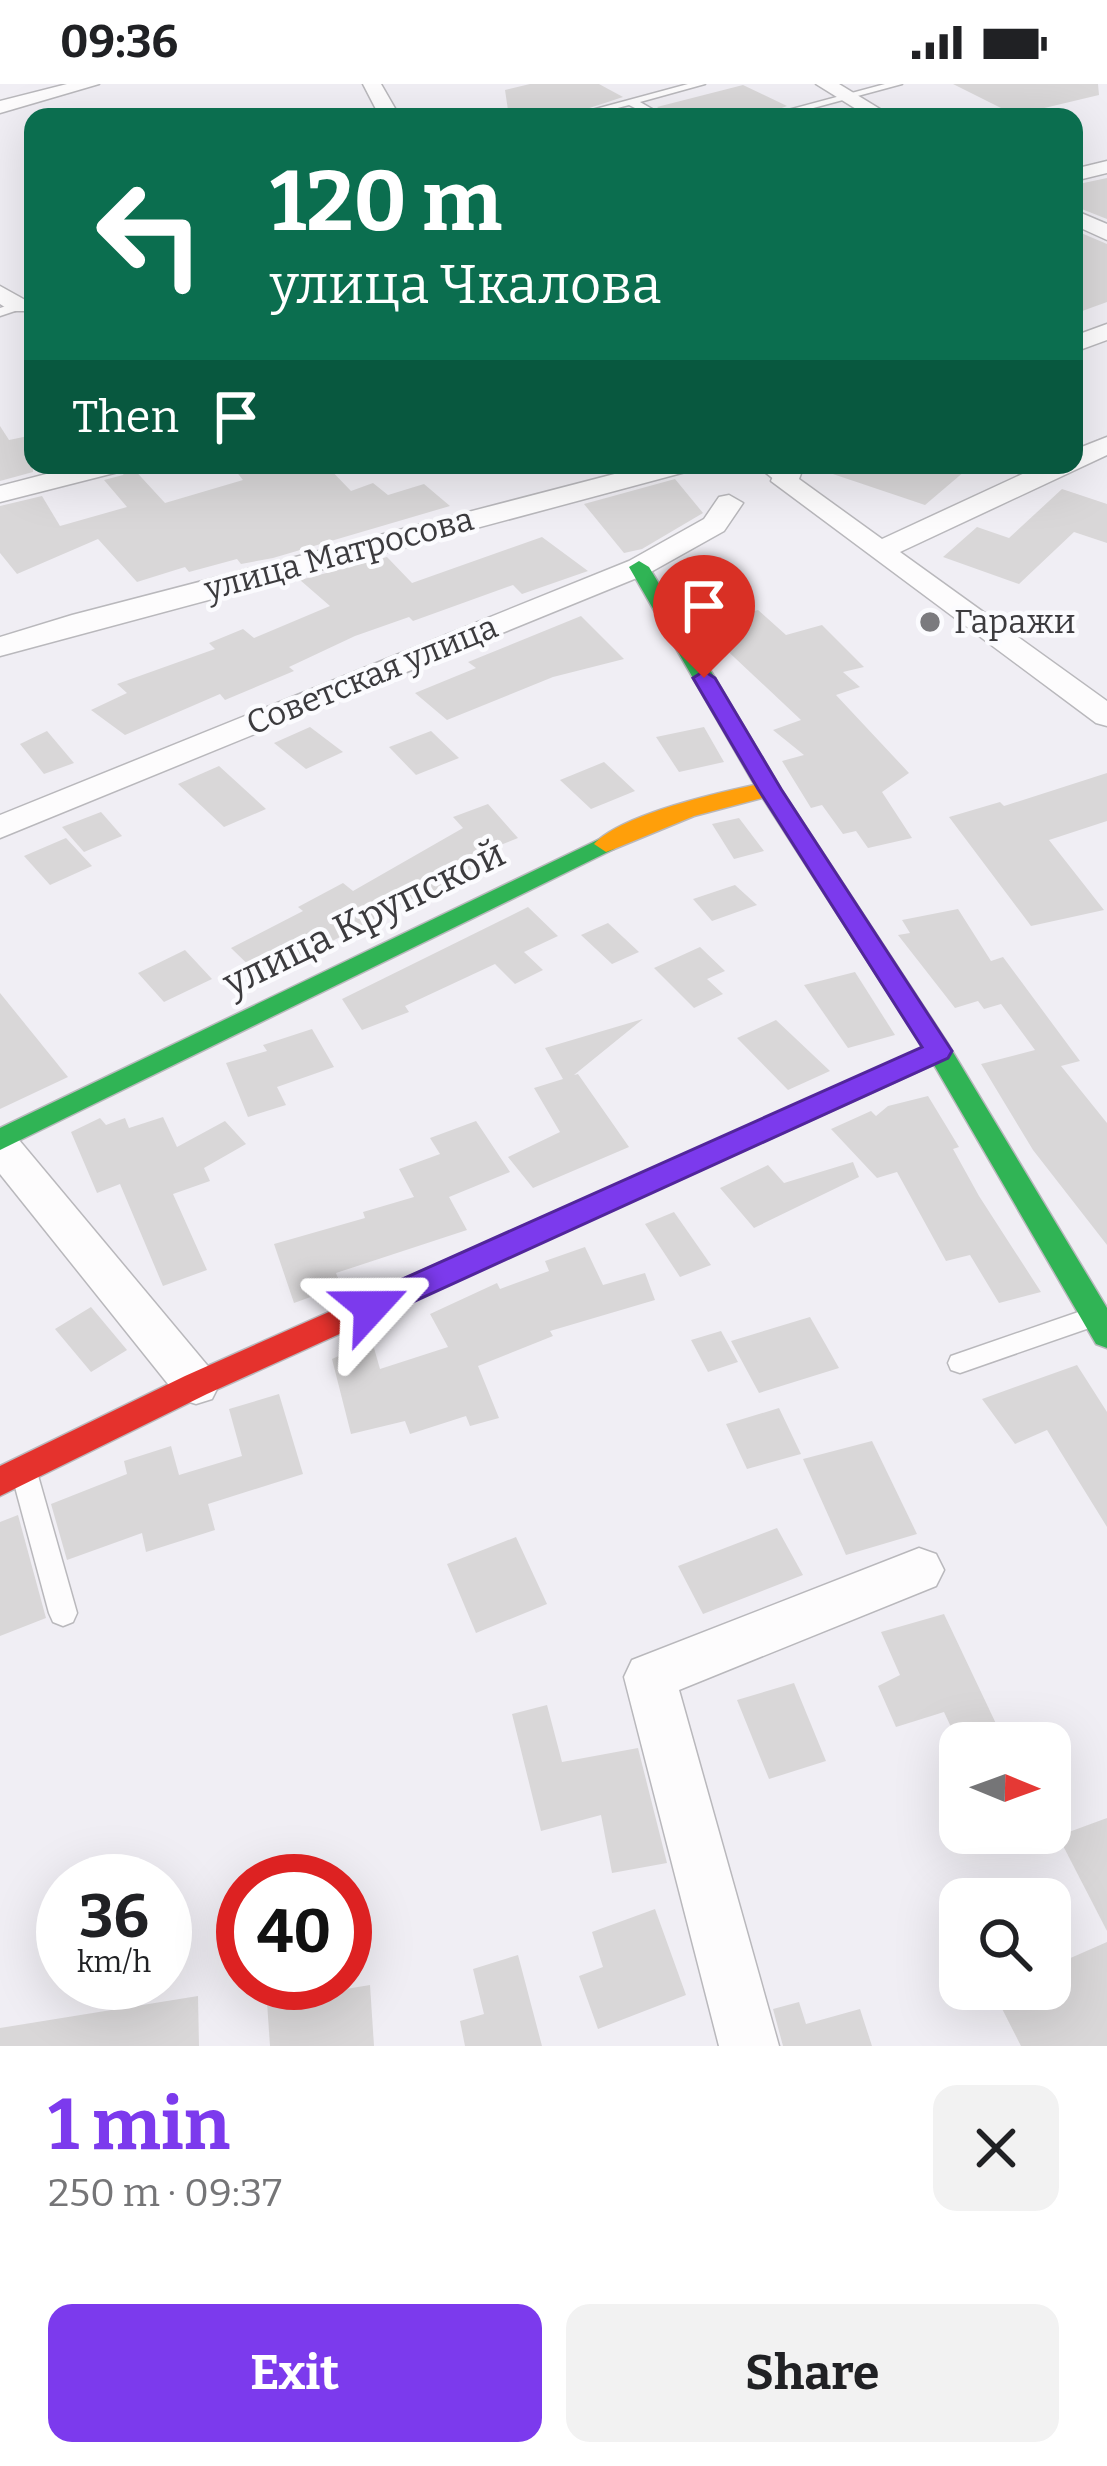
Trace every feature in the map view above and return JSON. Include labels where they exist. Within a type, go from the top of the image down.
[{"type":"street","points":[[0,107],[90,84]]},
{"type":"street","points":[[825,84],[865,108]]},
{"type":"street","points":[[0,494],[78,474]]},
{"type":"street","name":"улица Матросова","points":[[0,647],[83,620],[649,474]]},
{"type":"street","points":[[695,474],[729,502],[783,474],[1107,716]]},
{"type":"street","points":[[880,550],[1045,474]]},
{"type":"street","name":"Советская улица","points":[[0,827],[638,567],[714,525],[729,502]]},
{"type":"street","points":[[638,567],[769,789],[939,1051],[1102,1325]]},
{"type":"street","name":"улица Крупской","points":[[0,1143],[662,816],[713,799],[769,789]]},
{"type":"street","points":[[12,1477],[196,1385],[939,1051]]},
{"type":"street","points":[[0,1143],[196,1385]]},
{"type":"street","points":[[749,2046],[650,1677],[919,1570]]},
{"type":"lane","points":[[607,108],[700,84]]},
{"type":"lane","points":[[802,108],[897,84]]},
{"type":"lane","points":[[631,102],[643,108]]},
{"type":"lane","points":[[959,1363],[1102,1325]]},
{"type":"lane","points":[[12,1477],[62,1612]]},
{"type":"building","points":[[530,84],[599,84],[623,97],[589,108],[508,108],[505,90]]},
{"type":"building","points":[[953,84],[1098,84],[1099,95],[1044,108],[1001,108]]},
{"type":"building","points":[[743,85],[787,106],[782,108],[657,107]]},
{"type":"building","points":[[1107,178],[1107,219],[1083,210],[1083,183]]},
{"type":"building","points":[[1083,234],[1107,244],[1107,302],[1083,311]]},
{"type":"building","points":[[0,426],[9,440],[24,437],[26,474],[0,481]]},
{"type":"building","points":[[138,474],[165,503],[243,480],[238,474],[335,474],[351,491],[373,483],[388,495],[424,484],[450,506],[273,558],[241,564],[237,559],[189,572],[185,567],[137,582],[98,539],[17,574],[0,553],[0,506],[42,496],[60,526],[127,507],[104,480]]},
{"type":"building","points":[[833,474],[961,474],[925,505]]},
{"type":"building","points":[[675,479],[703,513],[642,549],[624,553],[584,504]]},
{"type":"building","points":[[1062,489],[1107,504],[1107,543],[1074,532],[1019,584],[943,557],[977,527],[1009,538]]},
{"type":"building","points":[[542,537],[588,571],[522,594],[513,585],[355,636],[289,667],[294,671],[225,700],[220,694],[125,735],[91,710],[127,693],[117,684],[215,649],[209,643],[243,629],[254,638],[330,606],[300,580],[387,557],[412,583]]},
{"type":"building","points":[[758,610],[786,635],[822,625],[864,667],[843,672],[860,687],[836,695],[909,773],[882,792],[912,838],[868,848],[856,831],[843,834],[822,805],[811,808],[782,761],[804,755],[773,730],[801,720],[702,627]]},
{"type":"building","points":[[581,616],[624,659],[553,677],[447,720],[415,693],[476,668],[468,662]]},
{"type":"building","points":[[310,727],[343,752],[306,769],[274,743]]},
{"type":"building","points":[[704,727],[724,762],[679,772],[656,737]]},
{"type":"building","points":[[47,731],[74,763],[44,774],[20,744]]},
{"type":"building","points":[[431,731],[459,758],[416,775],[389,747]]},
{"type":"building","points":[[604,762],[635,791],[591,809],[560,780]]},
{"type":"building","points":[[219,766],[266,809],[224,827],[178,784]]},
{"type":"building","points":[[1107,773],[1107,821],[1049,840],[1104,910],[1031,926],[949,817],[1000,802],[1004,806]]},
{"type":"building","points":[[488,804],[518,838],[475,855],[481,863],[420,900],[416,897],[262,978],[231,948],[303,911],[298,907],[343,883],[353,891],[463,828],[453,817]]},
{"type":"building","points":[[101,812],[122,836],[84,852],[62,827]]},
{"type":"building","points":[[739,818],[764,851],[734,859],[712,824]]},
{"type":"building","points":[[66,838],[92,866],[50,885],[24,856]]},
{"type":"building","points":[[735,885],[757,905],[712,921],[693,899]]},
{"type":"building","points":[[528,907],[558,936],[524,952],[543,970],[515,984],[495,964],[405,1006],[409,1012],[362,1030],[342,999]]},
{"type":"building","points":[[958,909],[991,961],[1003,957],[1080,1061],[1061,1066],[1107,1123],[1107,1245],[1033,1150],[981,1064],[1035,1050],[1001,1004],[984,1009],[978,1001],[955,1008],[898,935],[910,933],[902,920]]},
{"type":"building","points":[[608,923],[639,952],[612,964],[581,935]]},
{"type":"building","points":[[700,947],[725,971],[707,979],[723,994],[694,1008],[654,968]]},
{"type":"building","points":[[185,950],[212,979],[164,1002],[138,973]]},
{"type":"building","points":[[855,972],[895,1035],[848,1048],[804,985]]},
{"type":"building","points":[[0,993],[68,1077],[0,1109]]},
{"type":"building","points":[[643,1019],[574,1075],[578,1074],[629,1147],[533,1188],[508,1157],[560,1132],[534,1088],[563,1079],[545,1048]]},
{"type":"building","points":[[776,1020],[830,1071],[788,1090],[737,1038]]},
{"type":"building","points":[[312,1029],[334,1067],[277,1087],[286,1105],[248,1117],[226,1063],[267,1051],[263,1045]]},
{"type":"building","points":[[928,1096],[959,1147],[953,1149],[979,1196],[1041,1292],[999,1303],[970,1255],[946,1261],[897,1172],[877,1178],[831,1129],[871,1111],[876,1116],[888,1106]]},
{"type":"building","points":[[163,1117],[177,1147],[225,1121],[246,1144],[204,1168],[210,1181],[173,1194],[207,1270],[163,1286],[120,1184],[97,1193],[71,1132],[100,1118],[106,1125],[125,1118],[129,1128]]},
{"type":"building","points":[[476,1121],[510,1172],[449,1197],[467,1230],[336,1273],[341,1286],[294,1303],[274,1244],[365,1218],[363,1212],[414,1197],[399,1169],[440,1154],[430,1138]]},
{"type":"building","points":[[853,1162],[859,1177],[754,1228],[720,1188],[768,1165],[784,1183]]},
{"type":"building","points":[[674,1212],[711,1265],[680,1277],[645,1224]]},
{"type":"building","points":[[585,1247],[603,1285],[645,1273],[655,1300],[550,1331],[553,1336],[478,1366],[499,1418],[470,1426],[466,1416],[410,1434],[405,1421],[351,1434],[332,1359],[372,1341],[380,1369],[448,1347],[430,1314],[497,1283],[500,1289],[549,1271],[545,1261]]},
{"type":"building","points":[[91,1307],[127,1350],[91,1372],[55,1329]]},
{"type":"building","points":[[810,1317],[839,1368],[759,1393],[731,1341]]},
{"type":"building","points":[[721,1331],[738,1362],[708,1372],[691,1340]]},
{"type":"building","points":[[1077,1365],[1107,1412],[1107,1527],[1047,1430],[1015,1444],[982,1399]]},
{"type":"building","points":[[279,1394],[303,1474],[208,1504],[215,1530],[146,1552],[142,1533],[67,1560],[51,1504],[127,1474],[124,1461],[171,1446],[179,1475],[242,1456],[229,1409]]},
{"type":"building","points":[[779,1408],[801,1454],[747,1469],[726,1424]]},
{"type":"building","points":[[872,1441],[917,1534],[846,1555],[803,1459]]},
{"type":"building","points":[[18,1515],[46,1618],[0,1636],[0,1522]]},
{"type":"building","points":[[777,1528],[803,1575],[703,1614],[678,1566]]},
{"type":"building","points":[[516,1537],[547,1604],[476,1633],[447,1564]]},
{"type":"building","points":[[944,1614],[995,1722],[949,1722],[944,1712],[896,1727],[878,1686],[900,1675],[881,1632]]},
{"type":"building","points":[[794,1683],[826,1761],[769,1779],[737,1700]]},
{"type":"building","points":[[547,1705],[562,1762],[638,1748],[667,1863],[612,1873],[601,1815],[541,1831],[512,1714]]},
{"type":"building","points":[[1107,1818],[1107,1931],[1067,1854],[1071,1854],[1071,1831]]},
{"type":"building","points":[[655,1909],[686,1995],[598,2029],[579,1976],[603,1967],[592,1932]]},
{"type":"building","points":[[1107,1942],[1107,2046],[1021,2046],[1003,2010],[1071,2010],[1071,1958]]},
{"type":"building","points":[[518,1955],[542,2046],[465,2046],[460,2021],[484,2014],[473,1969]]},
{"type":"building","points":[[198,1996],[199,2046],[0,2046],[0,2028],[111,2010],[192,2010],[192,1997]]},
{"type":"building","points":[[799,2002],[806,2024],[860,2009],[872,2046],[783,2046],[773,2009]]},
{"type":"building","points":[[268,2010],[372,2010],[374,2046],[270,2046]]},
{"type":"traffic: fast","points":[[639,567],[769,789],[939,1051],[1107,1335]]},
{"type":"traffic: fast","points":[[0,1140],[606,844]]},
{"type":"traffic: slow","points":[[606,844],[686,810],[769,789]]},
{"type":"traffic: jam","points":[[0,1482],[196,1385],[939,1051]]},
{"type":"place","name":"Гаражи","points":[[930,622]]},
{"type":"route","points":[[371,1307],[939,1051],[769,789],[704,678]]}]
